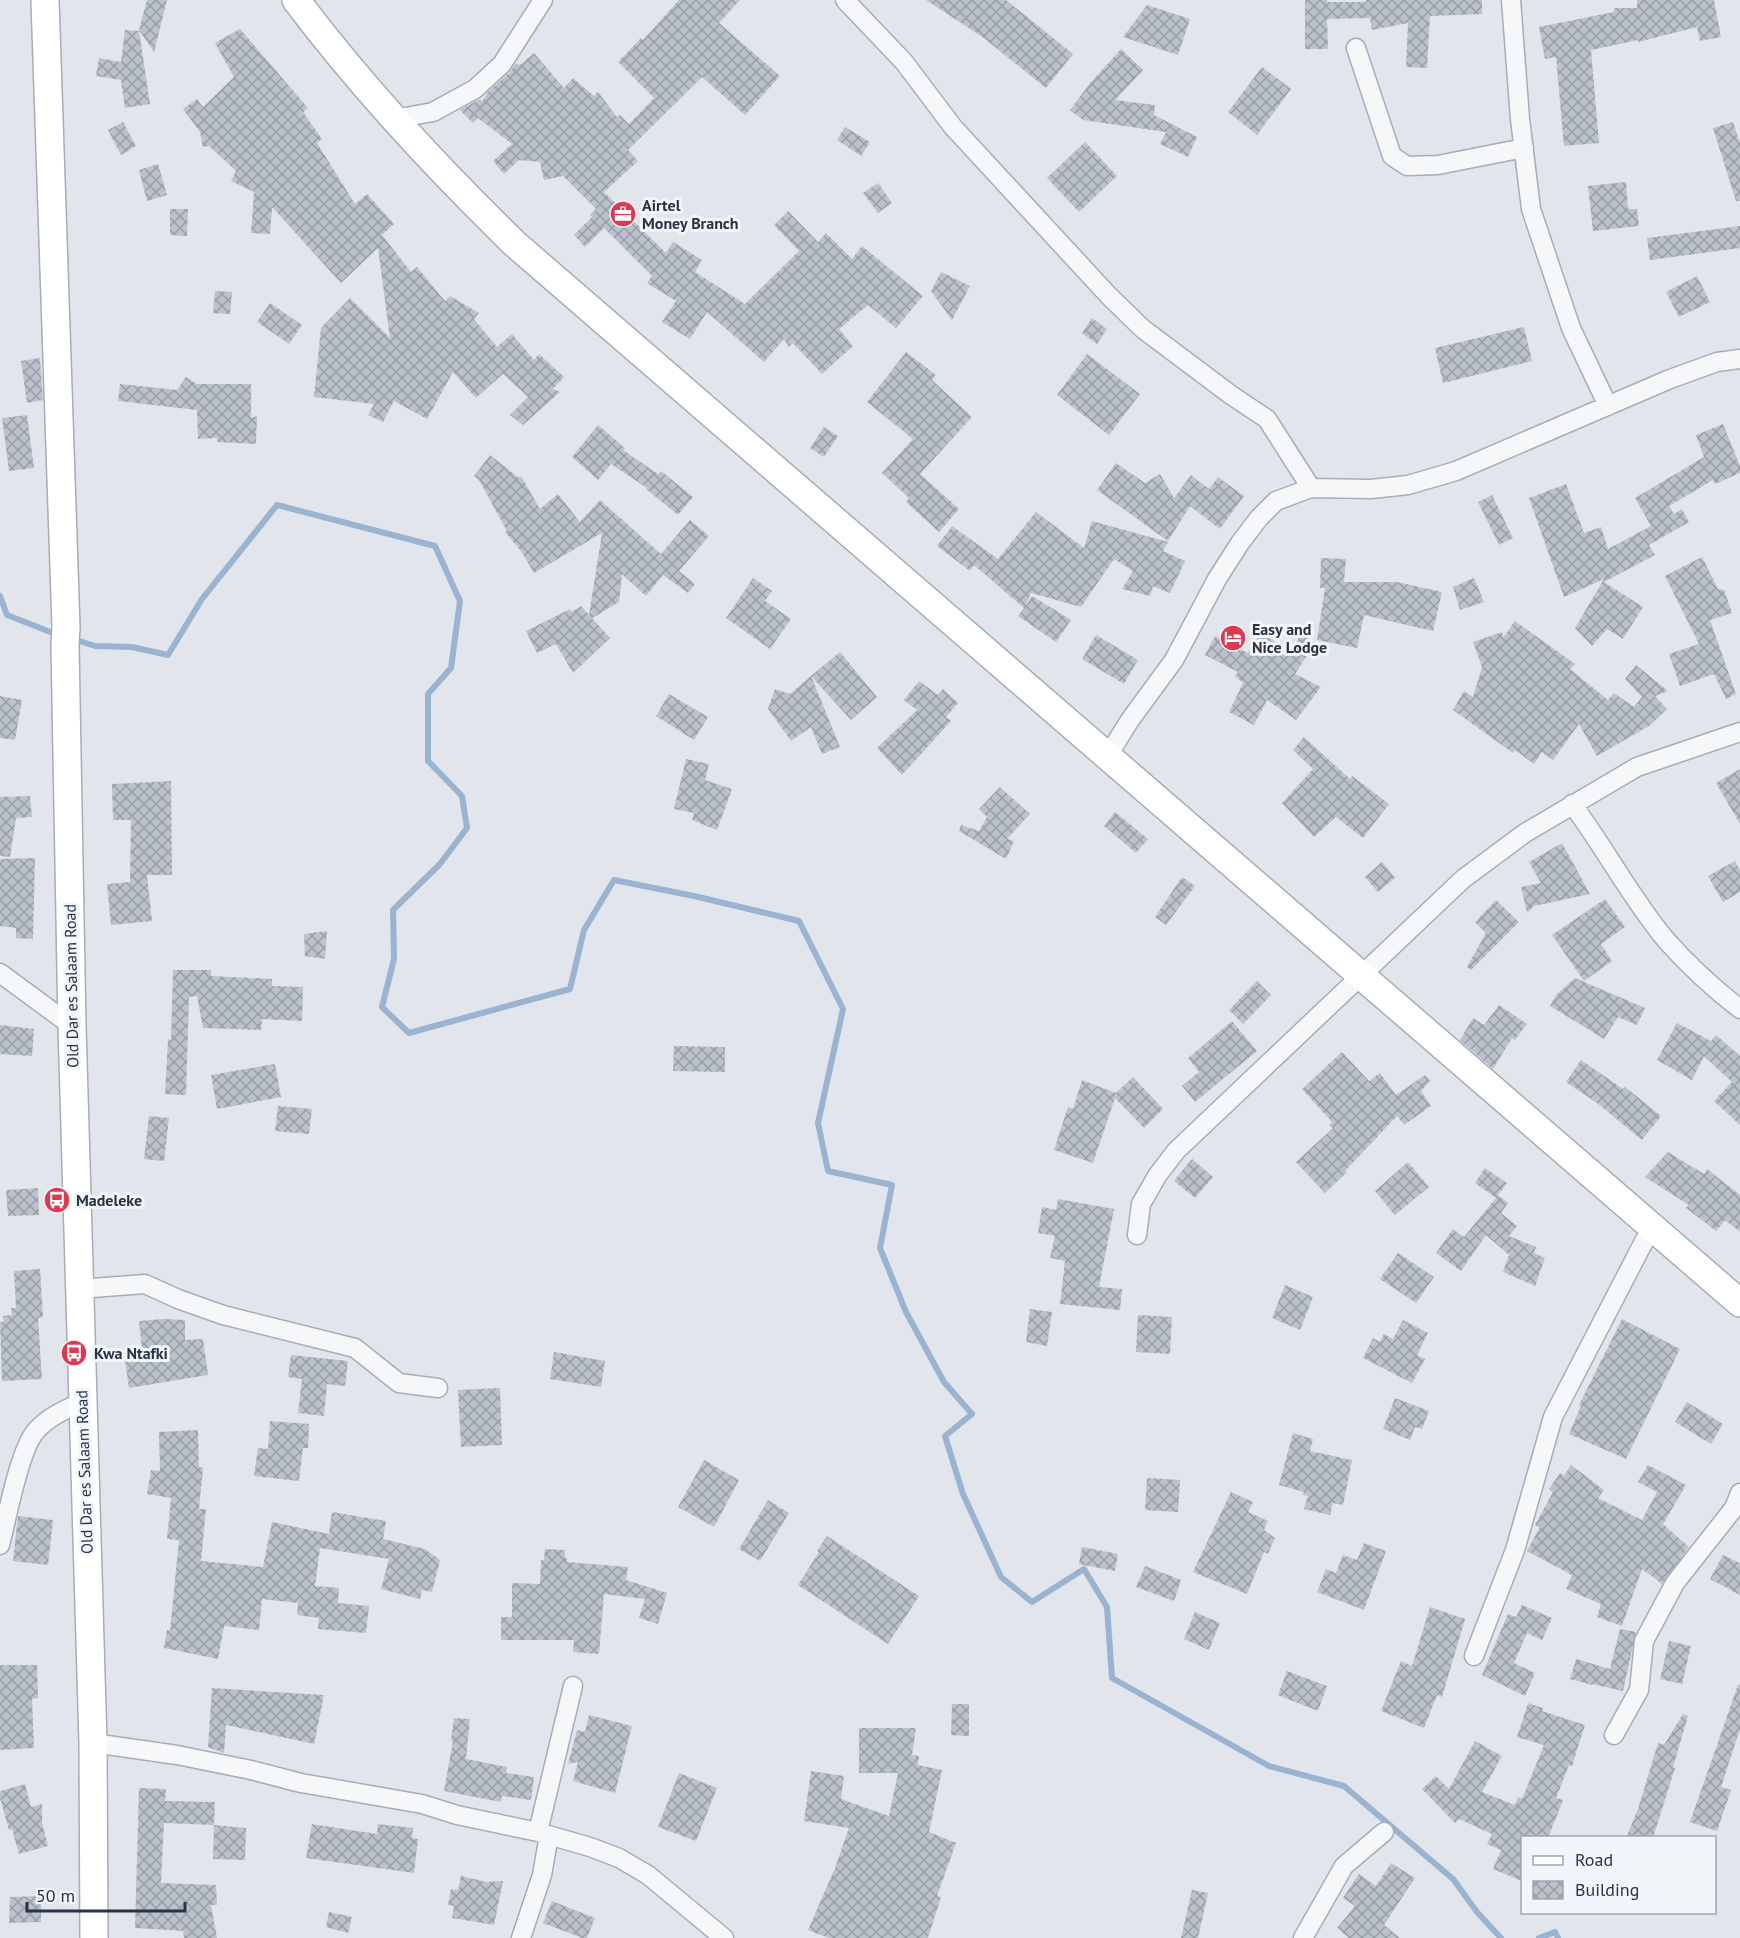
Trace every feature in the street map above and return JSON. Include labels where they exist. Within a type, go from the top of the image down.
[{"type":"main road","name":"Old Dar es Salaam Road","points":[[45,0],[65,636],[72,1026],[93,1743],[94,1938]]},
{"type":"main road","points":[[296,0],[331,46],[394,119],[446,176],[515,244],[1650,1228],[1740,1303]]},
{"type":"street","points":[[394,119],[433,112],[476,89],[501,64],[543,0]]},
{"type":"street","points":[[844,0],[904,62],[953,127],[1109,296],[1143,329],[1267,419],[1311,488]]},
{"type":"street","points":[[1511,0],[1531,208],[1571,328],[1608,406]]},
{"type":"street","points":[[1356,48],[1392,156],[1407,166],[1438,165],[1524,148]]},
{"type":"street","points":[[1107,757],[1130,720],[1174,660],[1217,579],[1259,518],[1276,501],[1311,488],[1371,489],[1408,485],[1475,464],[1670,379],[1717,362],[1740,359]]},
{"type":"street","points":[[1137,1235],[1141,1204],[1157,1176],[1176,1151],[1463,879],[1525,833],[1637,767],[1740,732]]},
{"type":"street","points":[[1572,804],[1597,836],[1623,879],[1666,939],[1703,979],[1737,1003]]},
{"type":"street","points":[[0,973],[72,1026]]},
{"type":"street","points":[[1474,1656],[1515,1550],[1553,1417],[1650,1228]]},
{"type":"street","points":[[79,1288],[145,1284],[223,1315],[355,1348],[399,1383],[438,1388]]},
{"type":"street","points":[[0,1545],[25,1452],[35,1433],[55,1414],[82,1402]]},
{"type":"street","points":[[1614,1735],[1639,1690],[1644,1641],[1675,1583],[1734,1508],[1740,1493]]},
{"type":"street","points":[[521,1938],[542,1875],[544,1834],[573,1686]]},
{"type":"street","points":[[93,1743],[198,1759],[301,1783],[422,1804],[457,1815],[544,1834],[619,1858],[639,1869],[724,1938]]},
{"type":"street","points":[[1303,1938],[1344,1866],[1384,1832]]},
{"type":"building","points":[[147,0],[167,0],[154,52],[139,30]]},
{"type":"building","points":[[679,0],[740,0],[719,23],[780,76],[745,115],[702,77],[628,150],[638,161],[604,192],[666,253],[673,242],[702,260],[695,272],[745,304],[799,251],[774,225],[788,211],[818,242],[826,233],[852,259],[862,246],[923,296],[896,328],[868,305],[839,329],[853,346],[822,374],[793,343],[789,347],[784,339],[764,362],[707,312],[690,339],[662,322],[676,301],[647,283],[652,276],[604,228],[585,247],[574,235],[592,217],[590,215],[596,209],[563,176],[544,180],[540,162],[519,160],[504,174],[493,161],[512,144],[478,118],[473,123],[460,110],[480,99],[482,102],[488,92],[510,72],[516,63],[520,65],[534,53],[564,88],[573,78],[594,96],[598,92],[617,117],[620,115],[629,124],[654,98],[618,62],[641,38],[643,40]]},
{"type":"building","points":[[926,0],[1006,0],[1073,54],[1046,88],[981,36]]},
{"type":"building","points":[[1305,0],[1366,2],[1366,0],[1482,0],[1482,14],[1430,16],[1427,68],[1406,67],[1408,23],[1372,30],[1370,18],[1327,19],[1328,49],[1305,49]]},
{"type":"building","points":[[1637,0],[1714,0],[1721,37],[1700,41],[1697,27],[1638,42],[1638,40],[1591,50],[1599,143],[1564,146],[1556,57],[1545,59],[1539,27],[1614,12],[1614,8],[1637,8]]},
{"type":"building","points":[[1147,5],[1190,19],[1178,55],[1123,37]]},
{"type":"building","points":[[240,29],[308,108],[303,112],[322,139],[317,143],[355,204],[367,194],[394,224],[382,235],[411,272],[417,267],[445,301],[450,296],[479,313],[474,319],[497,347],[512,334],[534,360],[539,354],[564,377],[553,389],[560,392],[523,425],[510,415],[528,397],[503,374],[476,398],[453,372],[427,419],[394,401],[383,422],[368,415],[374,404],[314,397],[321,328],[350,298],[390,338],[378,248],[341,283],[272,207],[270,234],[251,233],[254,192],[231,181],[236,171],[209,146],[203,147],[200,132],[183,109],[197,99],[203,107],[234,77],[215,43]]},
{"type":"building","points":[[125,30],[139,31],[150,104],[125,108],[121,80],[96,76],[99,58],[121,62]]},
{"type":"building","points":[[1121,49],[1143,70],[1115,100],[1155,105],[1154,115],[1197,137],[1188,157],[1160,144],[1166,132],[1083,120],[1070,110],[1091,82]]},
{"type":"building","points":[[1262,67],[1291,89],[1257,135],[1228,112]]},
{"type":"building","points":[[123,122],[136,146],[121,155],[108,130]]},
{"type":"building","points":[[1733,122],[1740,144],[1740,201],[1736,201],[1713,128]]},
{"type":"building","points":[[845,127],[870,142],[861,156],[837,140]]},
{"type":"building","points":[[1085,142],[1117,176],[1079,212],[1047,178]]},
{"type":"building","points":[[158,164],[167,195],[147,201],[139,170]]},
{"type":"building","points":[[1626,182],[1628,209],[1637,209],[1639,226],[1593,231],[1588,186]]},
{"type":"building","points":[[878,183],[892,203],[878,213],[863,193]]},
{"type":"building","points":[[170,209],[188,209],[187,236],[170,235]]},
{"type":"building","points":[[1740,226],[1740,248],[1650,260],[1647,238]]},
{"type":"building","points":[[941,272],[970,286],[952,320],[931,291]]},
{"type":"building","points":[[1697,276],[1710,302],[1679,317],[1666,292]]},
{"type":"building","points":[[215,291],[232,292],[230,314],[213,313]]},
{"type":"building","points":[[270,303],[302,325],[289,344],[257,322]]},
{"type":"building","points":[[1092,318],[1107,329],[1097,344],[1082,333]]},
{"type":"building","points":[[1524,327],[1532,361],[1443,383],[1435,348]]},
{"type":"building","points":[[906,352],[936,375],[932,380],[972,417],[920,474],[959,509],[939,532],[906,502],[909,498],[882,473],[913,439],[867,402]]},
{"type":"building","points":[[1087,354],[1140,394],[1109,435],[1057,395]]},
{"type":"building","points":[[40,358],[43,400],[27,403],[21,361]]},
{"type":"building","points":[[186,377],[197,384],[251,384],[251,418],[257,416],[256,444],[217,442],[217,438],[198,439],[197,410],[118,401],[120,384],[177,390]]},
{"type":"building","points":[[27,415],[34,468],[9,471],[2,418]]},
{"type":"building","points":[[1723,424],[1740,466],[1740,473],[1715,484],[1713,480],[1669,506],[1674,514],[1682,509],[1689,522],[1649,545],[1655,555],[1604,582],[1643,607],[1623,639],[1607,629],[1592,646],[1575,628],[1604,579],[1564,597],[1529,498],[1566,484],[1584,533],[1601,527],[1608,549],[1651,526],[1635,498],[1704,457],[1696,435]]},
{"type":"building","points":[[598,425],[625,448],[623,450],[658,474],[661,471],[693,497],[678,515],[647,488],[611,464],[598,480],[572,457]]},
{"type":"building","points":[[824,427],[838,436],[824,457],[810,448]]},
{"type":"building","points":[[490,455],[519,478],[521,476],[540,509],[558,494],[580,522],[600,500],[661,554],[690,520],[709,536],[679,571],[695,584],[688,593],[663,575],[646,596],[622,574],[619,602],[592,618],[610,638],[573,673],[556,644],[537,653],[526,631],[570,609],[571,612],[581,606],[589,615],[602,533],[534,573],[521,551],[505,532],[507,531],[479,480],[474,476]]},
{"type":"building","points":[[1116,463],[1145,483],[1160,474],[1174,498],[1191,475],[1209,489],[1218,477],[1244,496],[1220,529],[1190,506],[1168,541],[1097,490]]},
{"type":"building","points":[[1492,495],[1513,538],[1499,545],[1478,502]]},
{"type":"building","points":[[1036,512],[1084,548],[1092,521],[1168,542],[1163,551],[1185,561],[1170,593],[1153,586],[1150,596],[1122,589],[1133,571],[1114,559],[1081,607],[1031,593],[1025,607],[1032,596],[1071,620],[1056,642],[1018,616],[1024,608],[974,565],[970,571],[937,546],[952,526],[998,559]]},
{"type":"building","points":[[1702,557],[1718,589],[1724,590],[1732,613],[1710,620],[1736,694],[1726,699],[1714,674],[1680,686],[1669,654],[1699,644],[1665,576]]},
{"type":"building","points":[[1321,558],[1346,559],[1344,582],[1397,582],[1442,592],[1433,631],[1364,615],[1357,648],[1317,640],[1325,588],[1320,588]]},
{"type":"building","points":[[753,578],[772,591],[765,601],[791,619],[770,649],[726,618]]},
{"type":"building","points":[[1474,578],[1484,602],[1460,610],[1453,587]]},
{"type":"building","points":[[1515,621],[1575,664],[1570,669],[1608,700],[1614,693],[1634,707],[1642,697],[1625,679],[1636,665],[1668,691],[1655,696],[1667,709],[1649,726],[1597,756],[1579,724],[1553,760],[1542,752],[1534,764],[1515,750],[1513,753],[1453,710],[1464,691],[1473,697],[1482,667],[1473,642],[1502,632],[1503,638]]},
{"type":"building","points":[[1261,633],[1291,652],[1301,634],[1315,643],[1295,674],[1321,687],[1296,720],[1267,700],[1254,725],[1229,712],[1243,683],[1235,676],[1238,672],[1205,655],[1215,636],[1248,653]]},
{"type":"building","points":[[1096,635],[1138,660],[1124,684],[1082,659]]},
{"type":"building","points":[[840,652],[877,697],[851,720],[811,676]]},
{"type":"building","points":[[811,676],[840,747],[822,754],[811,727],[791,741],[768,709],[775,689],[790,694]]},
{"type":"building","points":[[919,681],[938,695],[943,689],[958,703],[946,717],[951,721],[902,775],[877,748],[917,710],[904,700]]},
{"type":"building","points":[[669,694],[708,717],[694,740],[656,716]]},
{"type":"building","points":[[0,696],[22,700],[15,740],[0,738]]},
{"type":"building","points":[[1304,737],[1350,779],[1352,776],[1389,804],[1363,838],[1336,817],[1314,837],[1282,803],[1313,769],[1293,750]]},
{"type":"building","points":[[686,759],[709,764],[705,780],[732,789],[717,830],[692,820],[694,813],[674,809]]},
{"type":"building","points":[[1740,769],[1740,824],[1716,783]]},
{"type":"building","points":[[171,781],[172,875],[147,875],[152,921],[111,925],[107,884],[130,882],[131,820],[113,820],[112,784]]},
{"type":"building","points":[[1000,787],[1030,814],[1007,839],[1014,841],[1006,859],[959,831],[961,825],[979,831],[987,817],[979,809]]},
{"type":"building","points":[[30,796],[32,817],[16,818],[10,857],[0,856],[0,797]]},
{"type":"building","points":[[1115,812],[1148,839],[1136,853],[1104,826]]},
{"type":"building","points":[[1562,843],[1590,894],[1534,906],[1527,913],[1521,887],[1541,883],[1529,862]]},
{"type":"building","points":[[35,858],[33,939],[16,938],[16,928],[0,926],[0,859]]},
{"type":"building","points":[[1735,861],[1740,870],[1740,892],[1723,902],[1708,876]]},
{"type":"building","points":[[1382,862],[1395,878],[1378,892],[1365,877]]},
{"type":"building","points":[[1182,877],[1195,886],[1166,925],[1155,917]]},
{"type":"building","points":[[1605,899],[1625,927],[1601,944],[1612,961],[1584,981],[1552,935]]},
{"type":"building","points":[[1496,900],[1519,922],[1471,970],[1467,967],[1486,933],[1475,922]]},
{"type":"building","points":[[327,931],[325,959],[305,956],[304,934]]},
{"type":"building","points":[[173,970],[211,970],[211,976],[272,979],[272,986],[303,987],[302,1021],[262,1019],[261,1030],[203,1028],[197,996],[189,997],[186,1095],[165,1094],[168,1039],[171,1040]]},
{"type":"building","points":[[1575,978],[1645,1008],[1637,1025],[1618,1017],[1604,1039],[1550,1006],[1556,995]]},
{"type":"building","points":[[1257,981],[1271,995],[1243,1024],[1229,1010]]},
{"type":"building","points":[[1499,1005],[1527,1024],[1515,1040],[1512,1038],[1493,1069],[1460,1040],[1473,1018],[1484,1025]]},
{"type":"building","points":[[1232,1021],[1257,1051],[1195,1102],[1182,1086],[1199,1072],[1188,1058]]},
{"type":"building","points":[[1677,1023],[1711,1041],[1716,1035],[1740,1056],[1740,1125],[1714,1101],[1732,1082],[1704,1056],[1692,1080],[1657,1060]]},
{"type":"building","points":[[0,1025],[34,1029],[32,1056],[0,1054]]},
{"type":"building","points":[[674,1046],[725,1047],[725,1072],[673,1071]]},
{"type":"building","points":[[1342,1052],[1369,1081],[1380,1073],[1396,1095],[1425,1075],[1430,1081],[1421,1091],[1431,1106],[1404,1125],[1397,1116],[1325,1193],[1296,1162],[1333,1128],[1329,1125],[1332,1122],[1302,1089]]},
{"type":"building","points":[[1581,1060],[1623,1089],[1625,1087],[1661,1116],[1642,1140],[1597,1103],[1566,1082]]},
{"type":"building","points":[[275,1064],[281,1097],[217,1109],[211,1075]]},
{"type":"building","points":[[1133,1077],[1163,1109],[1144,1128],[1115,1098],[1093,1163],[1054,1150],[1068,1107],[1073,1109],[1082,1080],[1116,1093]]},
{"type":"building","points":[[278,1106],[312,1109],[309,1134],[275,1131]]},
{"type":"building","points":[[149,1116],[169,1118],[164,1161],[144,1159]]},
{"type":"building","points":[[1668,1152],[1704,1174],[1707,1169],[1740,1195],[1740,1232],[1725,1220],[1716,1231],[1686,1208],[1689,1205],[1645,1177]]},
{"type":"building","points":[[1192,1159],[1213,1177],[1195,1198],[1174,1181]]},
{"type":"building","points":[[1408,1162],[1429,1187],[1395,1215],[1375,1191]]},
{"type":"building","points":[[1485,1168],[1507,1183],[1498,1195],[1508,1203],[1501,1213],[1517,1226],[1509,1236],[1536,1247],[1534,1253],[1545,1258],[1535,1286],[1503,1272],[1509,1255],[1486,1235],[1461,1271],[1436,1253],[1453,1229],[1464,1237],[1496,1198],[1475,1183]]},
{"type":"building","points":[[38,1188],[39,1215],[8,1216],[6,1190]]},
{"type":"building","points":[[1058,1199],[1114,1209],[1099,1287],[1122,1289],[1120,1310],[1060,1304],[1065,1261],[1050,1258],[1055,1236],[1038,1233],[1042,1207],[1056,1210]]},
{"type":"building","points":[[1398,1253],[1434,1277],[1416,1303],[1380,1279]]},
{"type":"building","points":[[40,1269],[43,1317],[38,1318],[42,1379],[2,1381],[0,1322],[4,1322],[3,1316],[12,1315],[11,1308],[16,1308],[14,1271]]},
{"type":"building","points":[[1285,1285],[1313,1297],[1300,1330],[1272,1318]]},
{"type":"building","points":[[1030,1309],[1052,1312],[1047,1346],[1026,1342]]},
{"type":"building","points":[[1138,1315],[1172,1317],[1170,1354],[1136,1352]]},
{"type":"building","points":[[1622,1319],[1680,1349],[1626,1459],[1569,1434],[1581,1406],[1579,1405]]},
{"type":"building","points":[[185,1320],[185,1340],[203,1339],[208,1375],[129,1388],[124,1353],[142,1350],[139,1321]]},
{"type":"building","points":[[1403,1320],[1428,1333],[1417,1355],[1425,1359],[1412,1383],[1363,1358],[1373,1338],[1380,1342],[1384,1334],[1393,1339]]},
{"type":"building","points":[[554,1352],[605,1361],[601,1387],[550,1379]]},
{"type":"building","points":[[291,1355],[348,1361],[345,1386],[327,1384],[324,1416],[298,1413],[302,1379],[288,1377]]},
{"type":"building","points":[[500,1388],[502,1445],[461,1447],[458,1390]]},
{"type":"building","points":[[1395,1398],[1429,1411],[1422,1429],[1415,1427],[1410,1440],[1383,1429]]},
{"type":"building","points":[[1687,1402],[1723,1424],[1711,1444],[1675,1422]]},
{"type":"building","points":[[270,1421],[309,1424],[308,1448],[303,1448],[299,1481],[254,1476],[258,1448],[268,1449]]},
{"type":"building","points":[[198,1430],[199,1467],[203,1468],[199,1509],[206,1509],[201,1561],[263,1567],[272,1522],[329,1534],[332,1512],[386,1521],[383,1539],[425,1549],[440,1560],[432,1592],[422,1590],[420,1599],[381,1589],[389,1559],[320,1548],[315,1586],[339,1588],[338,1603],[369,1606],[366,1633],[318,1629],[319,1618],[297,1615],[298,1603],[262,1599],[259,1630],[224,1626],[218,1659],[164,1648],[167,1630],[170,1631],[179,1540],[167,1539],[171,1498],[147,1494],[151,1470],[160,1471],[159,1432]]},
{"type":"building","points":[[1293,1433],[1313,1439],[1310,1451],[1352,1460],[1343,1505],[1333,1503],[1330,1515],[1304,1509],[1308,1496],[1303,1495],[1304,1492],[1279,1485]]},
{"type":"building","points":[[704,1460],[739,1480],[714,1527],[678,1507]]},
{"type":"building","points":[[1571,1465],[1604,1490],[1598,1498],[1642,1520],[1657,1492],[1638,1482],[1648,1465],[1686,1485],[1663,1524],[1689,1547],[1662,1584],[1642,1569],[1622,1626],[1597,1617],[1601,1604],[1566,1589],[1572,1575],[1527,1551],[1540,1527],[1535,1525],[1553,1492],[1549,1489],[1560,1473],[1564,1476]]},
{"type":"building","points":[[1147,1478],[1180,1480],[1178,1512],[1145,1510]]},
{"type":"building","points":[[1231,1492],[1253,1502],[1248,1512],[1268,1521],[1264,1530],[1275,1538],[1268,1554],[1264,1552],[1247,1594],[1193,1572]]},
{"type":"building","points":[[768,1500],[789,1513],[760,1561],[739,1549]]},
{"type":"building","points":[[18,1516],[53,1520],[48,1565],[13,1561]]},
{"type":"building","points":[[827,1536],[919,1596],[888,1644],[798,1585]]},
{"type":"building","points":[[1364,1543],[1386,1551],[1364,1610],[1317,1592],[1326,1569],[1336,1573],[1343,1555],[1357,1560]]},
{"type":"building","points":[[1082,1547],[1118,1554],[1115,1571],[1079,1564]]},
{"type":"building","points":[[545,1549],[565,1550],[567,1562],[628,1567],[626,1580],[667,1593],[658,1624],[639,1618],[645,1599],[604,1594],[599,1654],[573,1652],[574,1640],[501,1640],[501,1617],[512,1617],[512,1583],[540,1584],[541,1560],[544,1560]]},
{"type":"building","points":[[1723,1555],[1740,1563],[1740,1595],[1710,1579]]},
{"type":"building","points":[[1145,1566],[1181,1580],[1174,1601],[1136,1587]]},
{"type":"building","points":[[1522,1605],[1552,1618],[1542,1640],[1527,1633],[1514,1663],[1535,1673],[1525,1696],[1482,1675],[1508,1614],[1516,1617]]},
{"type":"building","points":[[1430,1607],[1465,1619],[1442,1697],[1437,1695],[1424,1728],[1381,1711],[1401,1661],[1412,1666]]},
{"type":"building","points":[[1195,1612],[1220,1623],[1209,1650],[1184,1639]]},
{"type":"building","points":[[1620,1629],[1636,1632],[1623,1691],[1570,1679],[1576,1659],[1610,1669]]},
{"type":"building","points":[[1669,1641],[1691,1646],[1682,1684],[1660,1679]]},
{"type":"building","points":[[0,1665],[37,1665],[38,1698],[32,1699],[34,1748],[0,1750]]},
{"type":"building","points":[[1287,1671],[1327,1686],[1318,1711],[1278,1695]]},
{"type":"building","points":[[1738,1685],[1740,1685],[1740,1729],[1721,1787],[1731,1790],[1717,1831],[1690,1822]]},
{"type":"building","points":[[212,1688],[324,1695],[314,1744],[226,1725],[224,1753],[208,1747]]},
{"type":"building","points":[[1528,1703],[1543,1708],[1542,1711],[1585,1725],[1572,1766],[1569,1765],[1556,1798],[1563,1800],[1549,1836],[1521,1836],[1521,1881],[1493,1869],[1501,1850],[1487,1844],[1492,1834],[1459,1819],[1455,1823],[1422,1789],[1436,1776],[1449,1789],[1475,1741],[1502,1756],[1482,1792],[1515,1805],[1518,1797],[1522,1799],[1544,1745],[1517,1737]]},
{"type":"building","points":[[952,1704],[969,1704],[969,1736],[951,1735]]},
{"type":"building","points":[[1683,1714],[1688,1716],[1673,1767],[1675,1768],[1654,1836],[1627,1836],[1638,1809],[1658,1743],[1664,1745]]},
{"type":"building","points":[[589,1715],[632,1726],[615,1793],[573,1781],[578,1762],[568,1764],[577,1730],[585,1732]]},
{"type":"building","points":[[454,1718],[470,1719],[466,1759],[507,1767],[506,1773],[534,1777],[531,1800],[502,1796],[501,1802],[444,1791],[453,1741],[451,1741]]},
{"type":"building","points":[[859,1728],[916,1728],[912,1755],[919,1756],[918,1765],[942,1770],[929,1832],[956,1843],[937,1896],[941,1897],[928,1938],[829,1938],[808,1930],[835,1868],[849,1828],[804,1821],[811,1771],[844,1776],[841,1799],[889,1816],[898,1773],[859,1773]]},
{"type":"building","points":[[679,1773],[717,1788],[696,1841],[658,1827]]},
{"type":"building","points":[[25,1784],[31,1807],[42,1804],[42,1823],[48,1846],[19,1854],[12,1829],[9,1830],[0,1791]]},
{"type":"building","points":[[139,1788],[166,1789],[165,1801],[215,1802],[214,1825],[164,1823],[161,1883],[216,1885],[217,1905],[211,1905],[217,1938],[184,1938],[183,1931],[135,1928]]},
{"type":"building","points":[[312,1824],[377,1834],[378,1824],[413,1828],[412,1838],[418,1839],[414,1873],[306,1858]]},
{"type":"building","points":[[214,1825],[246,1828],[245,1860],[213,1859]]},
{"type":"building","points":[[1391,1863],[1415,1878],[1384,1925],[1400,1938],[1349,1938],[1337,1928],[1355,1906],[1343,1898],[1359,1874],[1376,1886]]},
{"type":"building","points":[[461,1876],[487,1882],[503,1881],[494,1925],[452,1918],[454,1906],[448,1905],[451,1889],[458,1890]]},
{"type":"building","points":[[1192,1890],[1208,1893],[1198,1938],[1181,1938]]},
{"type":"building","points":[[41,1896],[41,1922],[9,1923],[10,1897]]},
{"type":"building","points":[[552,1901],[595,1918],[587,1938],[543,1923]]},
{"type":"building","points":[[329,1912],[352,1917],[348,1933],[326,1927]]},
{"type":"waterway","points":[[73,639],[95,646],[132,647],[168,655],[202,599],[277,505],[435,546],[460,601],[451,668],[428,694],[428,761],[462,796],[467,828],[440,864],[393,910],[394,959],[382,1007],[409,1033],[570,989],[584,930],[614,880],[799,921],[843,1009],[818,1123],[828,1171],[892,1185],[880,1248],[906,1312],[944,1382],[972,1414],[945,1436],[963,1494],[1001,1577],[1032,1602],[1084,1569],[1107,1607],[1112,1678],[1269,1766],[1344,1786],[1453,1879],[1477,1912],[1501,1938]]},
{"type":"waterway","points":[[0,596],[7,615],[58,635]]},
{"type":"waterway","points":[[1539,1938],[1555,1932],[1558,1938]]},
{"type":"place","name":"Airtel Money Branch","points":[[623,214]]},
{"type":"place","name":"Easy and Nice Lodge","points":[[1233,638]]},
{"type":"place","name":"Madeleke","points":[[57,1200]]},
{"type":"place","name":"Kwa Ntafki","points":[[74,1353]]}]
